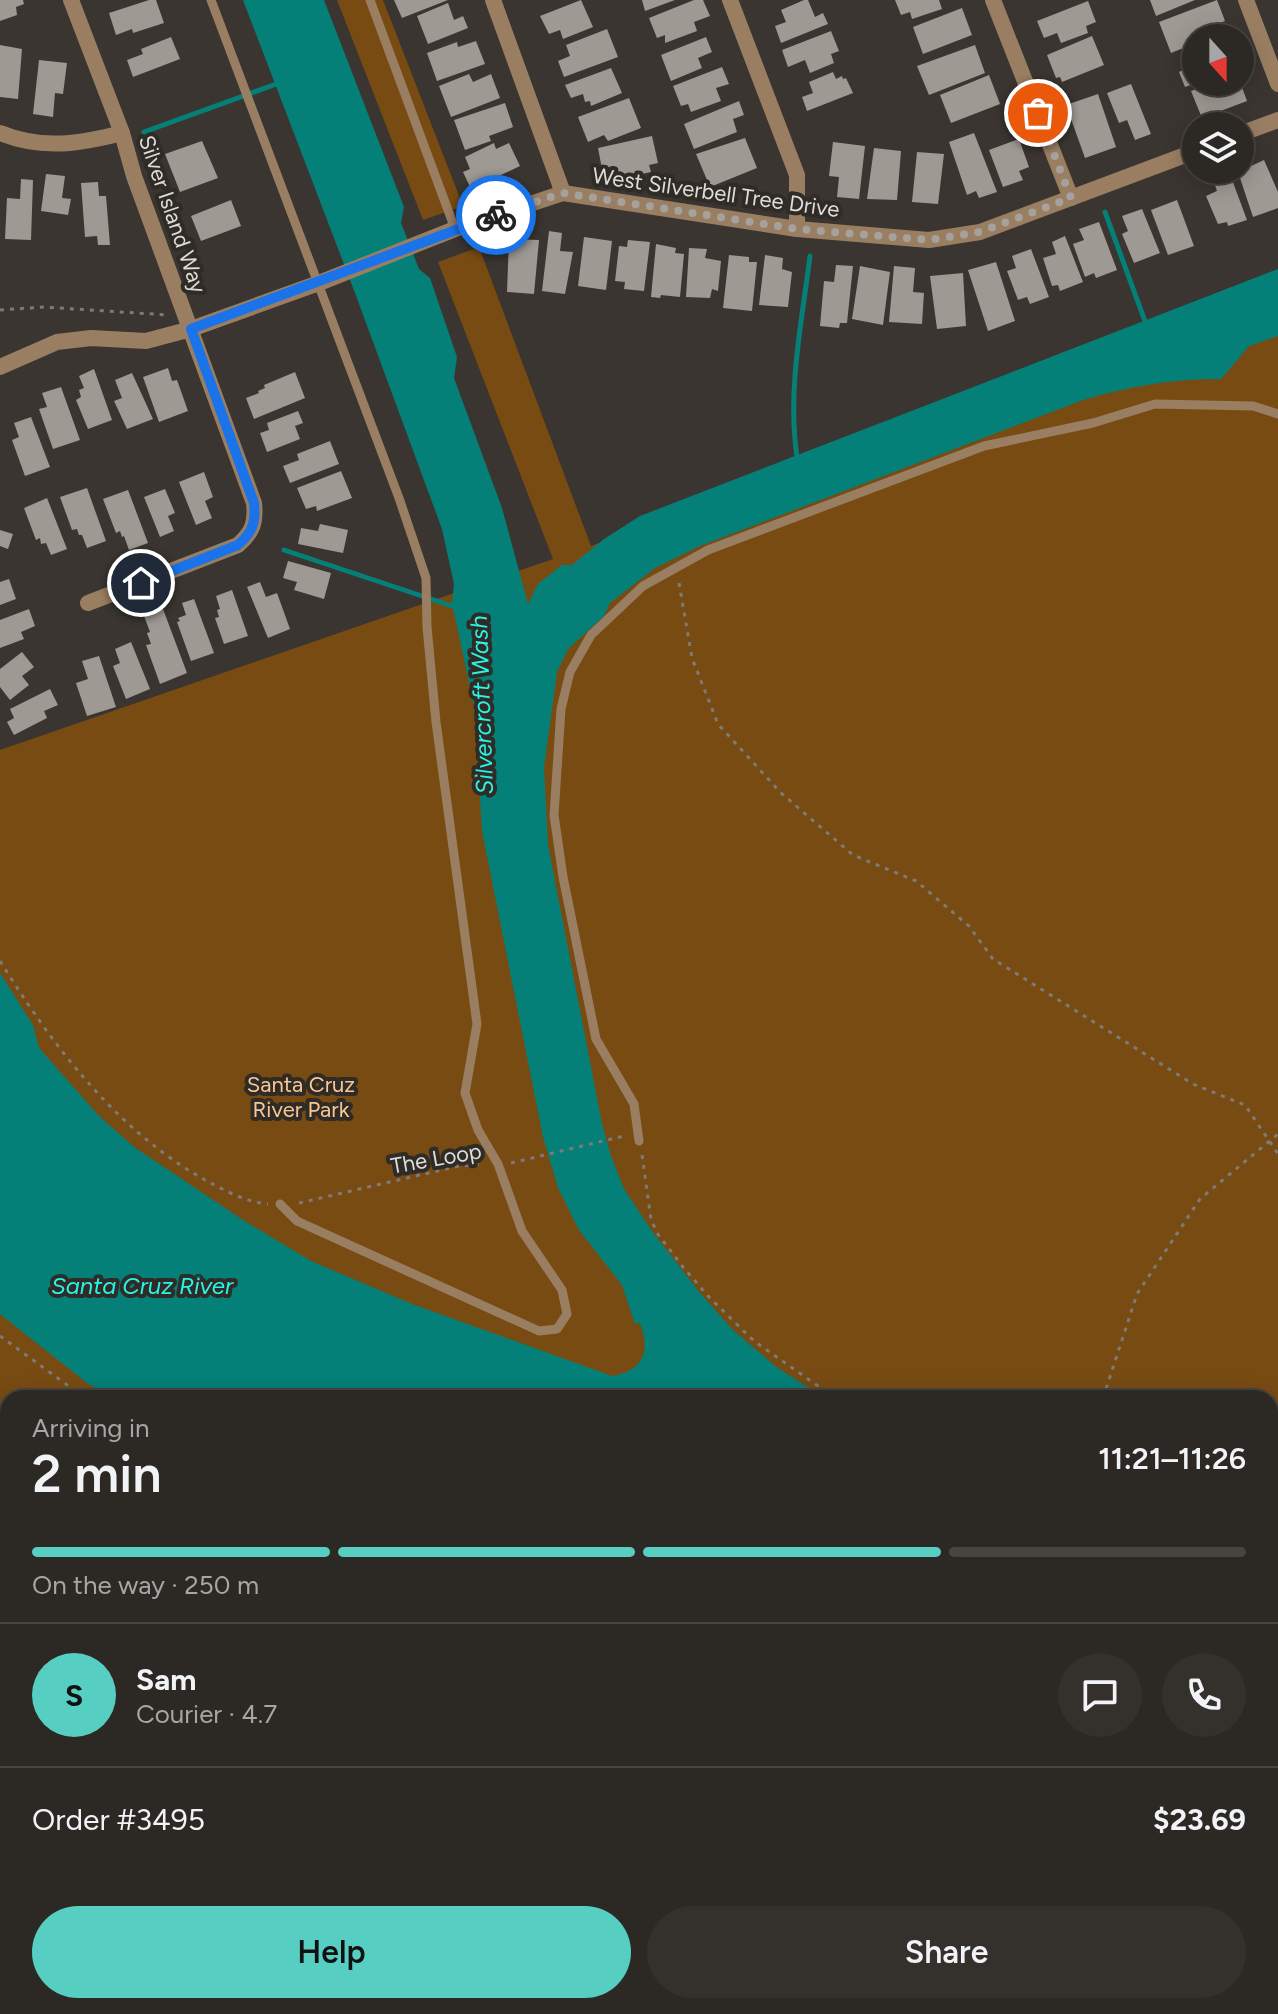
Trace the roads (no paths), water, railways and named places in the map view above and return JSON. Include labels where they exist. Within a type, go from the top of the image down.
[{"type":"street","name":"Silver Island Way","points":[[71,0],[122,133],[134,176],[254,503],[256,518],[255,533],[238,545],[88,603]]},
{"type":"street","points":[[493,0],[563,193]]},
{"type":"street","points":[[730,0],[797,175],[797,229]]},
{"type":"street","points":[[993,0],[1071,198]]},
{"type":"street","points":[[1246,0],[1278,84]]},
{"type":"street","points":[[1254,129],[1278,120]]},
{"type":"street","points":[[0,133],[18,140],[44,144],[81,144],[122,133]]},
{"type":"street","name":"West Silverbell Tree Drive","points":[[0,367],[57,342],[91,338],[146,341],[188,323],[319,283],[455,229],[563,193],[797,229],[929,240],[980,232],[1182,156]]},
{"type":"lane","points":[[211,0],[399,498],[426,578],[436,722],[477,1024],[465,1093],[478,1130],[498,1164],[522,1231],[562,1290],[567,1314],[557,1329],[539,1331],[297,1221],[280,1204]]},
{"type":"lane","points":[[370,0],[455,229]]},
{"type":"lane","points":[[639,1141],[634,1104],[596,1039],[563,877],[554,815],[561,709],[570,672],[591,635],[643,586],[708,550],[984,446],[1093,423],[1155,404],[1253,406],[1278,414]]},
{"type":"water","points":[[243,0],[324,0],[404,207],[401,223],[419,269],[430,278],[457,357],[454,378],[502,508],[528,604],[538,584],[562,565],[572,565],[640,516],[1278,269],[1278,336],[1249,346],[1221,379],[1151,384],[1083,400],[700,546],[655,568],[610,603],[604,616],[568,649],[557,672],[544,767],[548,845],[602,1124],[611,1156],[624,1189],[700,1293],[733,1330],[775,1366],[812,1390],[99,1390],[0,1314],[0,973],[33,1025],[39,1048],[99,1116],[134,1147],[246,1222],[311,1261],[412,1304],[612,1376],[631,1370],[642,1358],[645,1343],[640,1323],[635,1324],[622,1285],[579,1230],[558,1188],[543,1137],[482,831],[475,711],[452,603],[454,584],[442,529]]},
{"type":"waterway","points":[[144,132],[279,83]]},
{"type":"waterway","points":[[1105,212],[1146,324]]},
{"type":"waterway","points":[[797,457],[795,382],[810,256]]},
{"type":"waterway","name":"Silvercroft Wash","points":[[284,550],[458,608]]},
{"type":"park label","name":"Santa Cruz River Park","points":[[301,1096]]},
{"type":"water label","name":"Santa Cruz River","points":[[142,1286]]}]
